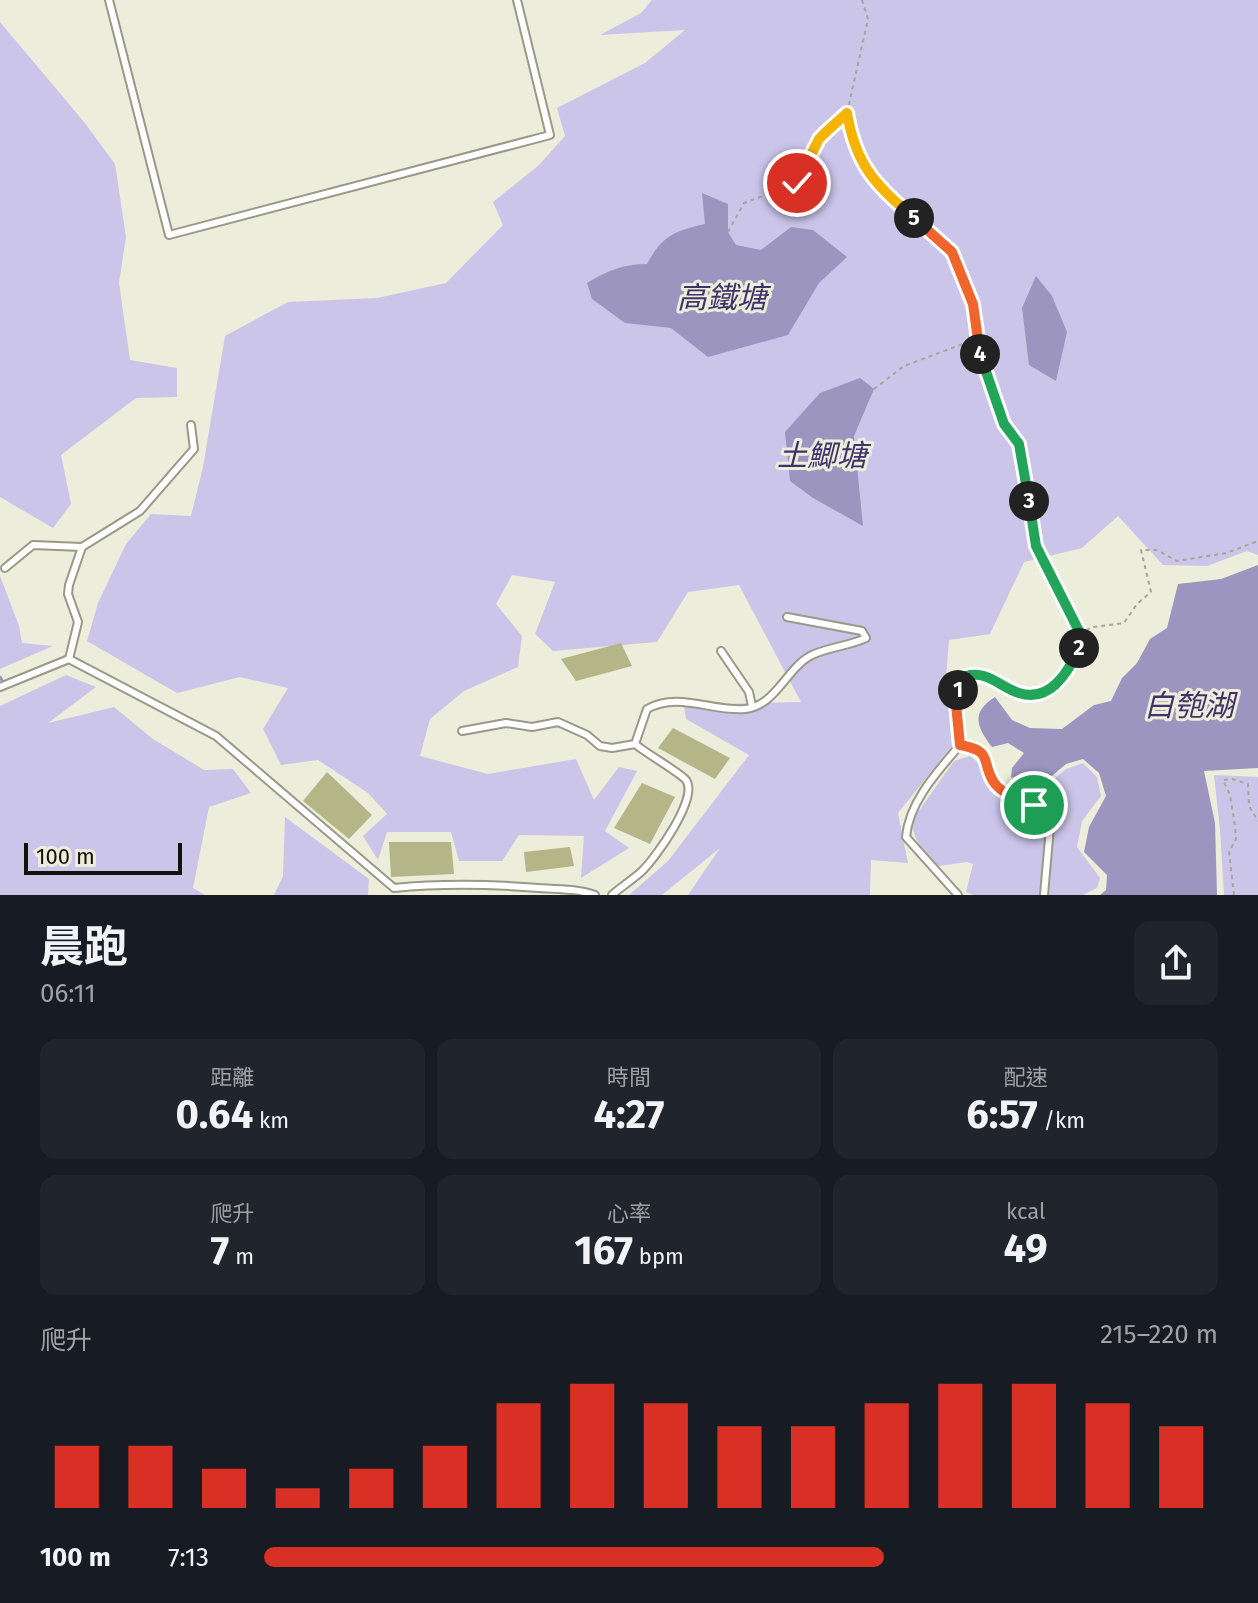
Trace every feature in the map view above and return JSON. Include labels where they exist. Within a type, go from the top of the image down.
[{"type":"lane","points":[[109,0],[169,235],[550,135],[517,0]]},
{"type":"lane","points":[[5,568],[33,545],[82,547],[140,511],[194,449],[191,425]]},
{"type":"lane","points":[[69,659],[78,622],[68,594],[69,585],[82,547]]},
{"type":"lane","points":[[635,744],[647,709],[656,704],[676,701],[748,709],[773,694],[811,655],[850,646],[866,638],[862,631],[787,617]]},
{"type":"lane","points":[[721,651],[749,692],[752,706]]},
{"type":"lane","points":[[0,687],[69,659],[216,736],[402,895]]},
{"type":"lane","points":[[462,731],[506,723],[532,727],[558,722],[587,735],[600,746],[635,744],[686,781],[690,791],[683,811],[657,853],[642,871],[612,895]]},
{"type":"lane","points":[[958,895],[906,837],[907,820],[917,801],[960,745],[972,747],[983,755],[993,781],[1001,789],[1046,809],[1050,827],[1044,895]]},
{"type":"lane","points":[[394,888],[444,883],[486,884],[595,895]]},
{"type":"path","points":[[862,0],[868,19],[847,113],[851,140],[870,177],[952,252],[973,304],[981,362],[991,392],[1004,424],[1019,444],[1036,546],[1080,633],[1079,649],[1067,673],[1058,684],[1046,690],[1019,693],[989,677],[976,674],[966,676],[955,694],[960,745]]},
{"type":"path","points":[[728,232],[744,203],[797,183],[819,139],[847,113]]},
{"type":"path","points":[[874,389],[904,366],[978,339]]},
{"type":"path","points":[[1080,633],[1093,627],[1124,623],[1137,604],[1151,592],[1141,550],[1157,550],[1177,561],[1226,553],[1258,541]]},
{"type":"path","points":[[1234,895],[1229,852],[1236,839],[1230,795],[1223,780],[1232,779],[1248,784],[1249,806],[1258,821]]},
{"type":"shaded area","points":[[652,0],[1258,0],[1258,555],[1247,551],[1207,566],[1163,565],[1118,516],[1082,548],[1024,562],[990,634],[949,640],[946,678],[952,746],[898,813],[908,863],[871,860],[870,895],[688,895],[720,848],[662,895],[629,895],[668,861],[749,755],[686,719],[684,705],[801,702],[739,585],[688,592],[657,642],[553,651],[535,634],[555,582],[512,575],[496,604],[522,636],[518,667],[464,691],[430,719],[420,756],[488,774],[576,759],[594,800],[619,767],[637,771],[605,831],[629,848],[581,878],[584,836],[519,835],[502,861],[459,861],[451,832],[387,832],[378,860],[363,836],[387,814],[368,793],[318,760],[281,765],[263,729],[288,688],[240,677],[177,693],[87,641],[98,603],[126,544],[151,514],[191,516],[203,467],[225,336],[288,302],[377,298],[446,283],[503,225],[493,202],[539,165],[565,136],[557,108],[645,63],[685,30],[600,35],[641,13]]},
{"type":"shaded area","points":[[0,22],[115,164],[126,237],[119,283],[130,360],[177,368],[177,397],[136,398],[61,455],[71,504],[53,528],[0,497]]},
{"type":"shaded area","points":[[0,576],[19,626],[22,643],[53,646],[0,669]]},
{"type":"shaded area","points":[[66,675],[96,687],[48,723],[114,707],[153,739],[204,770],[233,769],[251,793],[209,807],[193,888],[205,895],[0,895],[0,706]]},
{"type":"shaded area","points":[[970,756],[994,791],[1025,807],[1021,785],[1049,783],[1066,769],[1083,763],[1097,777],[1101,796],[1082,821],[1077,847],[1100,878],[1097,888],[1083,895],[974,895],[966,892],[973,864],[939,866],[920,847],[911,822],[954,761]]},
{"type":"shaded area","points":[[1214,775],[1258,777],[1258,895],[1224,895]]},
{"type":"shaded area","points":[[285,817],[369,879],[368,895],[274,895],[283,876]]},
{"type":"water","name":"高鐵塘","points":[[702,193],[728,204],[728,232],[736,245],[761,250],[791,227],[813,230],[847,257],[819,283],[788,335],[708,357],[671,328],[625,323],[592,299],[587,283],[616,269],[647,264],[670,236],[705,224]]},
{"type":"water","points":[[1036,276],[1052,296],[1067,332],[1056,381],[1029,365],[1022,308]]},
{"type":"water","name":"土鯽塘","points":[[860,378],[874,389],[854,436],[863,526],[813,498],[790,481],[785,432],[820,393]]},
{"type":"water","name":"白匏湖","points":[[1258,565],[1258,768],[1204,771],[1215,823],[1217,895],[1100,895],[1106,890],[1107,875],[1084,852],[1089,827],[1106,796],[1099,773],[1083,759],[1066,764],[1046,781],[1022,775],[1011,778],[1012,768],[1024,753],[1008,743],[992,747],[982,732],[979,714],[995,697],[1012,720],[1030,728],[1062,729],[1094,705],[1111,701],[1122,678],[1137,663],[1150,639],[1167,628],[1178,584],[1221,579]]},
{"type":"building","points":[[621,643],[632,666],[576,681],[561,659]]},
{"type":"building","points":[[673,728],[730,758],[715,779],[658,748]]},
{"type":"building","points":[[327,772],[372,815],[349,839],[303,801]]},
{"type":"building","points":[[642,783],[675,797],[650,844],[614,828]]},
{"type":"building","points":[[389,842],[451,842],[454,874],[391,877]]},
{"type":"building","points":[[570,847],[574,866],[526,872],[524,852]]},
{"type":"waterway","points":[[0,677],[3,682]]},
{"type":"route","points":[[797,183],[819,139],[847,113],[851,140],[870,177],[952,252],[973,304],[981,362],[1004,424],[1019,444],[1036,546],[1080,633],[1079,649],[1067,673],[1058,684],[1046,690],[1019,693],[989,677],[976,674],[966,676],[955,694],[960,745],[972,747],[983,755],[993,781],[1001,789],[1034,805]]}]
